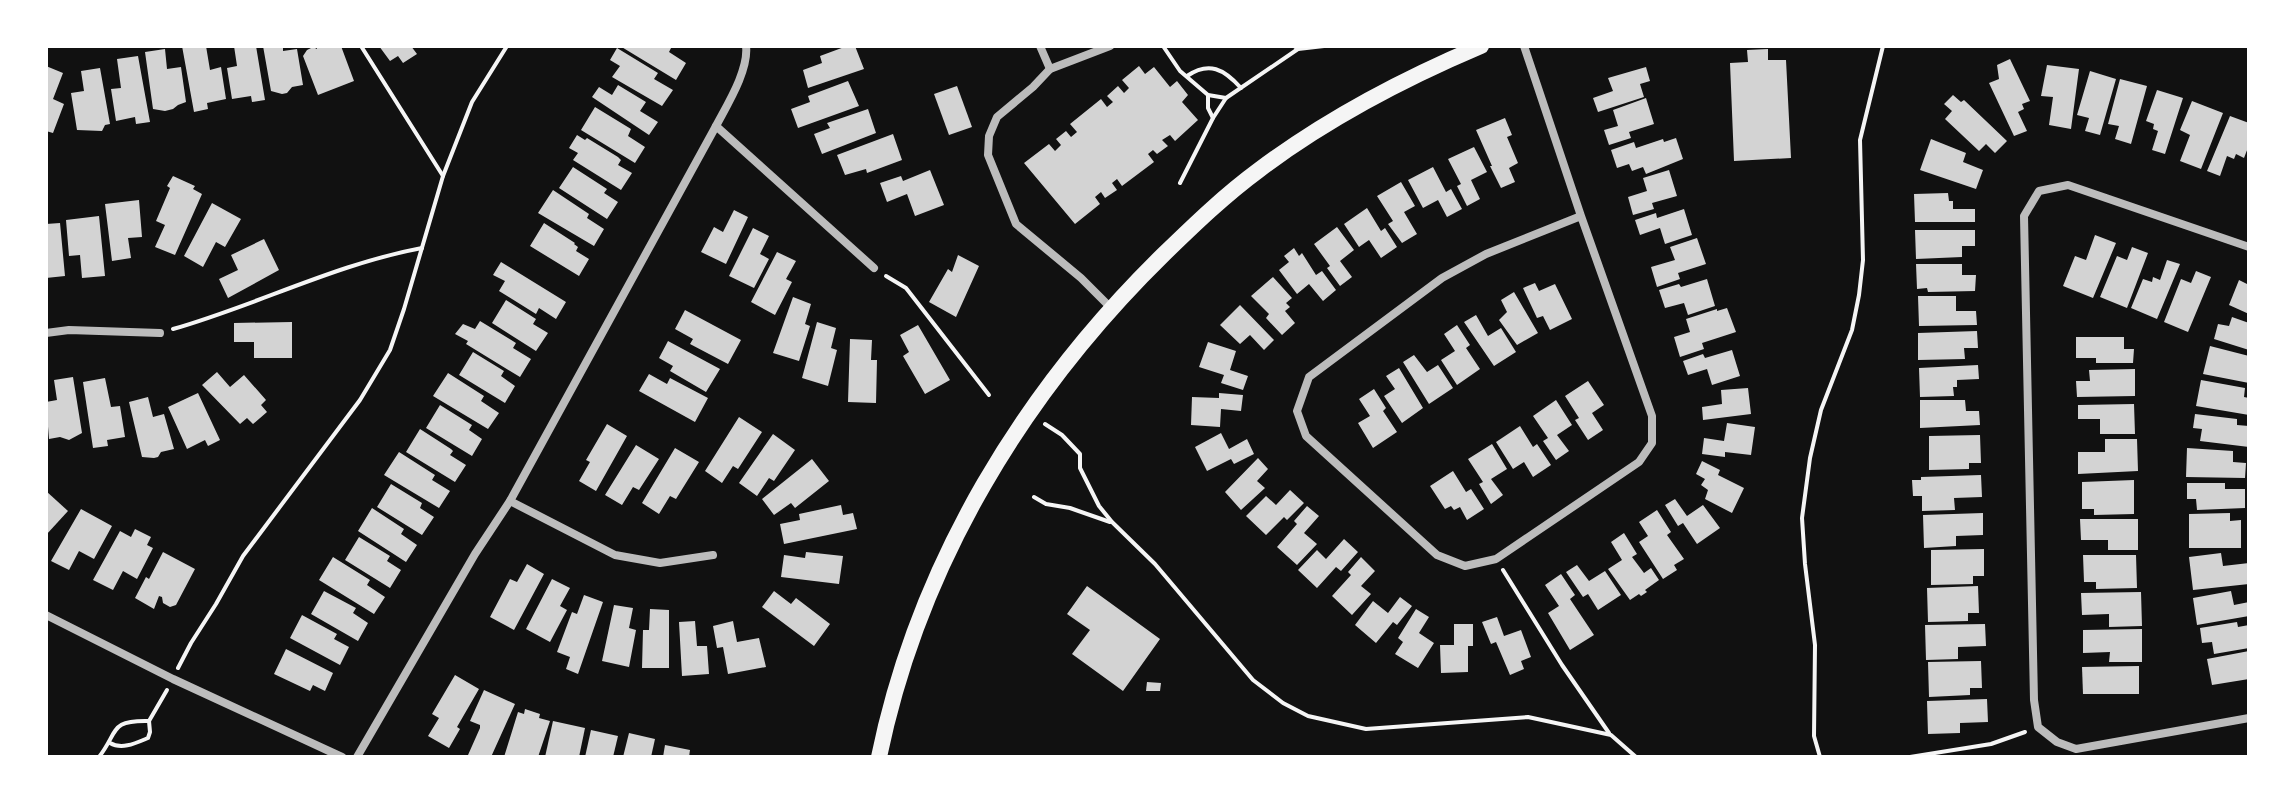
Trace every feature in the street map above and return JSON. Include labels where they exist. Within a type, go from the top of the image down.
[{"type":"main road","points":[[879,757],[915,631],[936,578],[974,502],[1029,412],[1068,358],[1111,308],[1207,211],[1260,169],[1388,88],[1481,46]]},
{"type":"street","points":[[357,757],[475,554],[510,501],[716,126],[740,77],[746,46]]},
{"type":"street","points":[[1040,46],[1050,69]]},
{"type":"street","points":[[1110,46],[1050,69],[997,117],[989,136],[988,155],[1016,224],[1081,278],[1111,308]]},
{"type":"street","points":[[1524,46],[1652,416],[1652,443],[1639,462],[1496,559],[1465,566],[1437,555],[1306,436],[1297,411],[1309,377],[1442,278],[1486,254],[1581,216]]},
{"type":"street","points":[[716,126],[874,268]]},
{"type":"street","points":[[2249,247],[2068,185],[2039,191],[2024,216],[2034,700],[2038,727],[2057,742],[2076,749],[2249,718]]},
{"type":"street","points":[[46,333],[69,330],[160,333]]},
{"type":"street","points":[[510,501],[615,555],[660,563],[713,555]]},
{"type":"street","points":[[46,615],[173,679],[342,757]]},
{"type":"path","points":[[361,46],[443,176]]},
{"type":"path","points":[[110,743],[123,746],[148,738],[149,721],[243,556],[374,378],[390,350],[443,176],[472,102],[507,46]]},
{"type":"path","points":[[1163,46],[1180,71],[1208,95],[1226,98]]},
{"type":"path","points":[[1180,183],[1226,98],[1296,48],[1324,46]]},
{"type":"path","points":[[1820,757],[1814,736],[1815,645],[1802,518],[1810,458],[1821,410],[1852,330],[1859,295],[1863,260],[1860,140],[1883,46]]},
{"type":"path","points":[[1187,76],[1197,69],[1208,67],[1226,74],[1241,88]]},
{"type":"path","points":[[1208,95],[1208,108],[1213,118]]},
{"type":"path","points":[[160,333],[208,319],[327,274],[389,254],[422,248]]},
{"type":"path","points":[[874,268],[906,288],[989,395]]},
{"type":"path","points":[[1029,412],[1062,435],[1080,454],[1080,468],[1099,506],[1112,522],[1155,564],[1253,680],[1283,703],[1308,716],[1366,729],[1528,717],[1611,735]]},
{"type":"path","points":[[1034,497],[1046,504],[1070,508],[1112,522]]},
{"type":"path","points":[[1496,559],[1562,665],[1611,735],[1636,757]]},
{"type":"path","points":[[99,757],[120,723],[149,721]]},
{"type":"path","points":[[1910,757],[1991,744],[2038,727]]},
{"type":"building","points":[[182,46],[206,46],[210,70],[221,67],[226,99],[207,103],[208,109],[194,112]]},
{"type":"building","points":[[234,46],[256,46],[265,100],[252,102],[251,96],[232,99],[227,68],[237,66]]},
{"type":"building","points":[[263,46],[283,46],[283,51],[297,49],[303,85],[292,87],[282,94],[271,91]]},
{"type":"building","points":[[317,46],[341,46],[354,81],[318,95],[303,56],[307,50],[317,49]]},
{"type":"building","points":[[379,46],[411,46],[417,54],[403,63],[398,56],[390,61]]},
{"type":"building","points":[[620,46],[672,46],[669,52],[686,63],[676,80]]},
{"type":"building","points":[[855,46],[864,69],[808,88],[803,70],[822,63],[820,56]]},
{"type":"building","points":[[617,48],[658,73],[654,79],[673,90],[662,106],[612,77],[620,66],[610,60]]},
{"type":"building","points":[[165,49],[167,69],[181,67],[186,102],[165,111],[153,109],[145,52]]},
{"type":"building","points":[[1768,49],[1768,60],[1786,60],[1791,158],[1734,161],[1730,63],[1748,62],[1747,50]]},
{"type":"building","points":[[138,56],[150,122],[136,124],[135,117],[116,121],[111,89],[121,88],[117,59]]},
{"type":"building","points":[[2010,59],[2030,101],[2022,104],[2024,109],[2018,112],[2027,131],[2014,136],[1989,83],[1999,79],[1997,65]]},
{"type":"building","points":[[2047,65],[2079,69],[2071,129],[2049,125],[2053,97],[2041,96]]},
{"type":"building","points":[[46,66],[63,73],[53,99],[64,104],[53,133],[46,131]]},
{"type":"building","points":[[1139,66],[1145,74],[1154,67],[1170,87],[1177,81],[1188,95],[1182,102],[1198,120],[1175,141],[1170,135],[1162,140],[1168,146],[1157,154],[1153,150],[1148,154],[1154,162],[1122,186],[1117,179],[1112,183],[1117,190],[1105,198],[1101,192],[1095,197],[1100,204],[1075,224],[1024,163],[1049,144],[1055,151],[1061,145],[1056,139],[1066,131],[1071,137],[1077,132],[1070,124],[1101,99],[1107,107],[1113,102],[1107,96],[1118,86],[1124,93],[1129,88],[1122,80]]},
{"type":"building","points":[[1646,67],[1650,81],[1640,84],[1644,97],[1598,112],[1593,98],[1613,91],[1608,78]]},
{"type":"building","points":[[100,68],[110,124],[105,125],[102,131],[77,130],[71,93],[84,91],[81,71]]},
{"type":"building","points":[[2090,71],[2116,79],[2100,135],[2085,131],[2089,118],[2077,115]]},
{"type":"building","points":[[2120,79],[2147,86],[2131,144],[2115,139],[2119,126],[2108,124]]},
{"type":"building","points":[[848,81],[859,106],[798,128],[791,109],[810,102],[808,96]]},
{"type":"building","points":[[618,85],[646,102],[640,111],[658,122],[649,135],[592,97],[599,87],[612,95]]},
{"type":"building","points":[[957,86],[972,127],[949,135],[934,94]]},
{"type":"building","points":[[2157,90],[2183,98],[2165,154],[2152,150],[2158,131],[2153,129],[2154,124],[2146,121]]},
{"type":"building","points":[[1953,95],[1961,102],[1964,100],[2007,141],[1995,153],[1986,144],[1979,151],[1945,119],[1952,111],[1944,104]]},
{"type":"building","points":[[1646,98],[1654,124],[1629,132],[1631,138],[1609,145],[1604,130],[1618,126],[1613,110]]},
{"type":"building","points":[[2192,101],[2223,113],[2201,169],[2180,161],[2190,135],[2180,130]]},
{"type":"building","points":[[595,107],[631,129],[628,136],[645,147],[635,163],[581,130]]},
{"type":"building","points":[[868,109],[876,133],[822,154],[814,134],[830,128],[827,123]]},
{"type":"building","points":[[2230,116],[2249,123],[2249,145],[2244,158],[2236,154],[2234,159],[2227,156],[2220,176],[2207,171]]},
{"type":"building","points":[[1505,118],[1512,135],[1507,137],[1518,163],[1509,168],[1515,182],[1501,188],[1476,130]]},
{"type":"building","points":[[893,134],[902,160],[867,173],[866,169],[845,175],[837,155]]},
{"type":"building","points":[[577,135],[618,157],[621,160],[618,165],[632,173],[621,190],[573,160],[578,153],[569,148]]},
{"type":"building","points":[[1676,138],[1683,159],[1646,174],[1643,167],[1632,171],[1629,164],[1617,168],[1611,150],[1634,142],[1636,148]]},
{"type":"building","points":[[1931,139],[1966,153],[1963,162],[1983,170],[1976,189],[1920,170]]},
{"type":"building","points":[[1474,147],[1487,172],[1471,180],[1480,199],[1467,206],[1457,186],[1461,184],[1448,159]]},
{"type":"building","points":[[573,167],[607,189],[604,193],[618,202],[607,219],[559,188]]},
{"type":"building","points":[[1433,167],[1446,192],[1451,189],[1462,209],[1447,217],[1438,200],[1423,208],[1408,180]]},
{"type":"building","points":[[930,170],[944,205],[915,216],[907,194],[887,202],[880,183],[901,176],[903,181]]},
{"type":"building","points":[[1669,170],[1677,196],[1652,203],[1654,209],[1633,215],[1628,197],[1647,191],[1643,178]]},
{"type":"building","points":[[173,176],[195,186],[193,189],[202,194],[175,255],[155,247],[165,225],[156,221]]},
{"type":"building","points":[[1401,182],[1415,206],[1404,212],[1417,234],[1402,243],[1388,224],[1393,221],[1377,196]]},
{"type":"building","points":[[553,190],[589,214],[587,218],[604,229],[594,246],[538,213]]},
{"type":"building","points":[[1948,193],[1953,209],[1975,209],[1975,222],[1915,222],[1914,194]]},
{"type":"building","points":[[139,200],[142,237],[128,238],[131,258],[112,261],[105,204]]},
{"type":"building","points":[[212,203],[241,219],[225,247],[216,242],[203,267],[184,256]]},
{"type":"building","points":[[1367,208],[1381,231],[1385,228],[1397,247],[1381,258],[1369,240],[1359,247],[1344,224]]},
{"type":"building","points":[[1684,209],[1692,235],[1665,244],[1660,228],[1640,235],[1635,220],[1656,213],[1657,218]]},
{"type":"building","points":[[734,210],[748,217],[726,264],[701,252],[714,227],[723,232]]},
{"type":"building","points":[[99,216],[105,276],[82,278],[80,255],[69,256],[66,220]]},
{"type":"building","points":[[60,223],[65,276],[46,278],[46,224]]},
{"type":"building","points":[[544,223],[575,243],[578,247],[576,251],[589,259],[579,276],[530,246]]},
{"type":"building","points":[[1337,227],[1354,250],[1340,261],[1352,277],[1340,286],[1314,244]]},
{"type":"building","points":[[753,228],[769,236],[760,254],[769,259],[754,288],[729,276]]},
{"type":"building","points":[[1915,230],[1975,230],[1975,246],[1962,246],[1962,257],[1916,259]]},
{"type":"building","points":[[2095,235],[2116,243],[2093,298],[2063,286],[2075,256],[2086,260]]},
{"type":"building","points":[[1697,238],[1706,264],[1678,273],[1680,279],[1657,287],[1651,267],[1675,260],[1670,247]]},
{"type":"building","points":[[264,239],[279,270],[228,298],[219,279],[238,270],[231,255]]},
{"type":"building","points":[[2132,247],[2148,253],[2127,308],[2100,297],[2117,256],[2127,260]]},
{"type":"building","points":[[1294,248],[1299,256],[1302,253],[1316,275],[1322,271],[1336,290],[1323,301],[1309,284],[1297,294],[1279,270],[1289,262],[1284,256]]},
{"type":"building","points":[[777,252],[796,261],[786,279],[792,282],[775,315],[751,302]]},
{"type":"building","points":[[958,255],[979,266],[956,317],[929,302],[948,269],[952,272]]},
{"type":"building","points":[[2167,260],[2180,264],[2157,319],[2131,308],[2143,279],[2152,282],[2153,277],[2160,280]]},
{"type":"building","points":[[501,262],[566,302],[556,319],[539,308],[536,314],[499,291],[505,281],[493,275]]},
{"type":"building","points":[[1916,264],[1962,264],[1962,275],[1976,275],[1975,291],[1928,292],[1927,288],[1917,289]]},
{"type":"building","points":[[2196,271],[2211,277],[2188,332],[2164,322],[2181,279],[2191,283]]},
{"type":"building","points":[[1273,277],[1292,298],[1286,303],[1290,307],[1285,311],[1295,323],[1282,335],[1266,318],[1269,314],[1251,296]]},
{"type":"building","points":[[1707,279],[1715,306],[1688,315],[1684,303],[1665,308],[1659,290]]},
{"type":"building","points":[[2239,280],[2249,285],[2249,314],[2229,305]]},
{"type":"building","points":[[1535,283],[1539,291],[1555,284],[1572,319],[1550,330],[1543,316],[1537,318],[1523,288]]},
{"type":"building","points":[[1514,292],[1538,333],[1517,345],[1499,320],[1507,312],[1501,300]]},
{"type":"building","points":[[1918,296],[1956,296],[1956,311],[1976,311],[1977,325],[1919,326]]},
{"type":"building","points":[[793,297],[811,304],[805,324],[810,326],[799,361],[773,353]]},
{"type":"building","points":[[506,300],[536,319],[533,324],[548,333],[536,351],[492,323]]},
{"type":"building","points":[[1240,305],[1274,340],[1264,350],[1250,335],[1240,344],[1220,325]]},
{"type":"building","points":[[1727,308],[1736,332],[1702,343],[1704,349],[1680,357],[1674,337],[1690,332],[1686,319]]},
{"type":"building","points":[[685,310],[741,340],[728,364],[690,344],[693,339],[675,329]]},
{"type":"building","points":[[1476,315],[1488,336],[1501,328],[1516,352],[1494,366],[1464,322]]},
{"type":"building","points":[[2232,317],[2249,323],[2249,350],[2214,339],[2218,324],[2229,326]]},
{"type":"building","points":[[480,321],[516,343],[513,348],[531,359],[520,377],[455,334],[463,324],[475,329]]},
{"type":"building","points":[[292,322],[292,358],[254,358],[254,342],[234,342],[234,323]]},
{"type":"building","points":[[817,322],[836,328],[831,348],[837,350],[828,386],[802,378]]},
{"type":"building","points":[[918,325],[950,380],[925,394],[903,356],[909,352],[900,335]]},
{"type":"building","points":[[1457,325],[1470,345],[1466,348],[1480,369],[1457,385],[1441,360],[1455,351],[1444,334]]},
{"type":"building","points":[[1977,331],[1978,348],[1964,348],[1965,359],[1918,360],[1918,333]]},
{"type":"building","points":[[2076,337],[2124,337],[2124,349],[2134,349],[2133,363],[2096,363],[2096,358],[2076,358]]},
{"type":"building","points":[[850,339],[872,340],[871,360],[877,360],[876,403],[848,402]]},
{"type":"building","points":[[668,341],[720,369],[706,392],[670,371],[673,366],[659,358]]},
{"type":"building","points":[[1208,342],[1236,351],[1230,370],[1248,376],[1243,390],[1221,383],[1224,375],[1199,367]]},
{"type":"building","points":[[2210,346],[2249,356],[2249,383],[2203,374]]},
{"type":"building","points":[[1732,350],[1740,376],[1712,385],[1707,369],[1688,375],[1683,361],[1703,354],[1705,358]]},
{"type":"building","points":[[473,352],[504,371],[501,376],[515,386],[505,403],[459,375]]},
{"type":"building","points":[[1414,355],[1427,372],[1438,365],[1453,388],[1429,404],[1403,362]]},
{"type":"building","points":[[1978,365],[1979,379],[1957,380],[1957,387],[1953,387],[1954,396],[1920,397],[1919,368]]},
{"type":"building","points":[[1399,368],[1423,408],[1402,423],[1384,396],[1395,389],[1386,376]]},
{"type":"building","points":[[2135,369],[2135,396],[2077,397],[2076,381],[2090,381],[2089,370]]},
{"type":"building","points":[[217,372],[230,387],[244,375],[266,400],[261,405],[267,412],[253,424],[247,418],[240,424],[202,385]]},
{"type":"building","points":[[448,373],[484,396],[481,401],[499,413],[488,429],[433,396]]},
{"type":"building","points":[[649,374],[667,384],[670,378],[708,398],[695,422],[639,391]]},
{"type":"building","points":[[73,377],[82,433],[69,440],[60,437],[49,439],[46,402],[57,400],[54,380]]},
{"type":"building","points":[[105,378],[111,407],[120,406],[125,437],[107,440],[108,446],[93,448],[83,382]]},
{"type":"building","points":[[2201,380],[2245,388],[2244,397],[2249,398],[2249,415],[2196,406]]},
{"type":"building","points":[[1588,381],[1604,405],[1592,413],[1603,430],[1588,440],[1565,396]]},
{"type":"building","points":[[1748,388],[1751,414],[1703,420],[1702,407],[1722,404],[1721,390]]},
{"type":"building","points":[[1374,389],[1386,408],[1383,411],[1397,432],[1373,448],[1358,423],[1370,416],[1359,399]]},
{"type":"building","points":[[198,393],[220,440],[208,446],[205,440],[187,449],[168,407]]},
{"type":"building","points":[[1219,393],[1243,395],[1241,411],[1221,409],[1220,427],[1191,425],[1192,397],[1219,398]]},
{"type":"building","points":[[148,397],[153,417],[164,414],[174,449],[161,452],[154,458],[142,457],[129,402]]},
{"type":"building","points":[[1556,400],[1572,425],[1557,435],[1569,451],[1556,460],[1543,441],[1548,438],[1533,416]]},
{"type":"building","points":[[1920,400],[1965,400],[1966,411],[1979,411],[1980,425],[1920,428]]},
{"type":"building","points":[[2134,404],[2135,434],[2100,434],[2100,419],[2078,419],[2078,405]]},
{"type":"building","points":[[440,405],[472,425],[469,430],[482,439],[472,456],[426,428]]},
{"type":"building","points":[[2195,414],[2237,419],[2237,425],[2249,426],[2249,447],[2200,441],[2202,429],[2193,428]]},
{"type":"building","points":[[739,417],[762,432],[738,469],[733,466],[722,483],[705,471]]},
{"type":"building","points":[[1727,423],[1755,427],[1751,455],[1725,452],[1725,457],[1702,454],[1704,438],[1724,441]]},
{"type":"building","points":[[607,424],[627,436],[596,491],[579,481],[590,462],[586,460]]},
{"type":"building","points":[[1520,426],[1533,447],[1537,444],[1551,465],[1533,477],[1524,462],[1513,469],[1496,442]]},
{"type":"building","points":[[420,429],[451,449],[450,455],[466,465],[455,482],[406,452]]},
{"type":"building","points":[[1221,433],[1229,449],[1247,439],[1254,454],[1234,464],[1231,459],[1207,471],[1195,447]]},
{"type":"building","points":[[773,434],[795,450],[774,481],[769,478],[757,496],[739,483]]},
{"type":"building","points":[[1980,435],[1981,463],[1969,463],[1969,469],[1929,470],[1929,436]]},
{"type":"building","points":[[2105,439],[2137,439],[2138,471],[2078,474],[2078,452],[2105,452]]},
{"type":"building","points":[[1492,444],[1507,469],[1491,479],[1503,495],[1491,504],[1479,484],[1483,482],[1468,459]]},
{"type":"building","points":[[636,445],[659,459],[639,490],[633,487],[622,505],[605,495]]},
{"type":"building","points":[[675,448],[699,462],[676,499],[670,496],[659,514],[642,503]]},
{"type":"building","points":[[2187,448],[2233,451],[2233,462],[2246,463],[2245,478],[2186,477]]},
{"type":"building","points":[[399,452],[435,475],[432,480],[450,491],[439,508],[384,475]]},
{"type":"building","points":[[1258,458],[1268,469],[1257,481],[1265,488],[1241,510],[1225,492]]},
{"type":"building","points":[[812,459],[829,481],[795,508],[791,503],[774,515],[762,499]]},
{"type":"building","points":[[1702,461],[1720,470],[1718,475],[1744,488],[1732,513],[1705,499],[1708,490],[1701,485],[1705,479],[1696,474]]},
{"type":"building","points":[[1453,471],[1466,492],[1471,489],[1484,509],[1467,520],[1460,507],[1445,509],[1430,486]]},
{"type":"building","points":[[1981,475],[1982,497],[1954,498],[1955,510],[1922,511],[1922,496],[1913,496],[1912,480],[1921,480],[1921,477]]},
{"type":"building","points":[[2134,480],[2134,514],[2094,515],[2094,509],[2082,509],[2082,482]]},
{"type":"building","points":[[2187,483],[2225,483],[2225,489],[2245,489],[2245,508],[2197,510],[2196,499],[2187,499]]},
{"type":"building","points":[[391,484],[422,503],[420,508],[434,517],[422,535],[377,507]]},
{"type":"building","points":[[1290,490],[1304,503],[1266,535],[1246,516],[1266,496],[1276,505]]},
{"type":"building","points":[[46,491],[68,511],[46,535]]},
{"type":"building","points":[[1675,499],[1687,516],[1703,505],[1720,528],[1697,544],[1683,523],[1678,526],[1665,505]]},
{"type":"building","points":[[841,505],[843,515],[853,513],[857,529],[784,544],[780,524],[800,520],[799,514]]},
{"type":"building","points":[[1307,506],[1319,516],[1304,533],[1317,544],[1297,565],[1277,547],[1297,524],[1294,521]]},
{"type":"building","points":[[372,508],[404,529],[401,534],[417,545],[406,562],[358,531]]},
{"type":"building","points":[[81,509],[112,526],[94,559],[79,551],[69,570],[51,561]]},
{"type":"building","points":[[1657,510],[1671,532],[1667,535],[1684,559],[1674,565],[1677,570],[1663,579],[1639,542],[1648,536],[1639,522]]},
{"type":"building","points":[[1983,513],[1983,535],[1956,536],[1956,546],[1924,548],[1923,515]]},
{"type":"building","points":[[2230,513],[2230,521],[2241,520],[2241,548],[2189,548],[2189,514]]},
{"type":"building","points":[[2080,519],[2138,519],[2138,550],[2108,550],[2108,540],[2081,540]]},
{"type":"building","points":[[135,529],[151,537],[147,545],[153,548],[137,579],[123,571],[113,590],[93,580],[120,531],[131,537]]},
{"type":"building","points":[[1624,533],[1637,554],[1632,557],[1644,573],[1651,568],[1659,580],[1645,590],[1647,592],[1630,600],[1608,569],[1622,560],[1611,542]]},
{"type":"building","points":[[359,537],[390,556],[387,561],[401,570],[390,588],[345,560]]},
{"type":"building","points":[[1344,539],[1358,552],[1341,571],[1336,567],[1317,588],[1298,570],[1317,550],[1326,559]]},
{"type":"building","points":[[1984,549],[1984,576],[1973,576],[1973,584],[1931,585],[1931,550]]},
{"type":"building","points":[[163,552],[195,569],[176,605],[170,607],[159,596],[154,609],[135,598]]},
{"type":"building","points":[[806,552],[843,556],[839,584],[781,577],[784,555],[805,558]]},
{"type":"building","points":[[2221,553],[2223,566],[2249,563],[2249,584],[2193,590],[2189,557]]},
{"type":"building","points":[[2083,555],[2136,555],[2137,588],[2096,589],[2096,582],[2084,582]]},
{"type":"building","points":[[333,557],[370,580],[367,585],[385,597],[374,614],[319,580]]},
{"type":"building","points":[[1361,557],[1375,571],[1361,586],[1371,594],[1352,615],[1332,596],[1351,575],[1348,572]]},
{"type":"building","points":[[527,564],[544,574],[514,630],[490,617],[510,579],[517,582]]},
{"type":"building","points":[[1577,565],[1589,581],[1605,571],[1621,595],[1598,610],[1588,594],[1583,597],[1566,572]]},
{"type":"building","points":[[1561,574],[1575,595],[1570,599],[1594,635],[1570,650],[1548,613],[1559,606],[1545,585]]},
{"type":"building","points":[[552,579],[570,588],[560,606],[567,610],[550,642],[526,629]]},
{"type":"building","points":[[1087,586],[1160,639],[1123,691],[1072,654],[1090,630],[1067,614]]},
{"type":"building","points":[[1978,586],[1979,613],[1968,613],[1968,621],[1928,622],[1927,588]]},
{"type":"building","points":[[324,591],[356,608],[353,613],[368,623],[358,641],[311,614]]},
{"type":"building","points":[[774,591],[791,604],[796,598],[830,624],[814,646],[762,607]]},
{"type":"building","points":[[2231,591],[2234,605],[2249,602],[2249,616],[2197,625],[2193,598]]},
{"type":"building","points":[[2141,592],[2142,626],[2109,627],[2109,614],[2082,615],[2081,593]]},
{"type":"building","points":[[584,595],[603,602],[578,674],[566,669],[570,657],[557,652],[572,612],[577,614]]},
{"type":"building","points":[[1400,597],[1412,606],[1397,625],[1393,622],[1376,643],[1355,625],[1373,601],[1388,613]]},
{"type":"building","points":[[614,605],[633,608],[629,628],[636,630],[629,667],[602,661]]},
{"type":"building","points":[[650,609],[669,610],[669,668],[642,668],[643,630],[649,630]]},
{"type":"building","points":[[1416,609],[1429,617],[1419,633],[1434,643],[1418,668],[1395,654],[1403,642],[1398,638]]},
{"type":"building","points":[[302,615],[337,634],[334,639],[349,647],[340,665],[290,638]]},
{"type":"building","points":[[1497,617],[1504,636],[1521,630],[1531,657],[1521,661],[1524,669],[1510,675],[1496,642],[1491,644],[1482,622]]},
{"type":"building","points":[[695,621],[697,646],[707,646],[709,674],[682,676],[679,622]]},
{"type":"building","points":[[733,621],[737,642],[759,638],[766,667],[728,674],[723,647],[717,648],[713,626]]},
{"type":"building","points":[[2237,622],[2238,627],[2249,625],[2249,648],[2214,654],[2212,642],[2202,643],[2200,628]]},
{"type":"building","points":[[1454,624],[1473,624],[1473,646],[1468,646],[1468,672],[1441,673],[1440,645],[1454,645]]},
{"type":"building","points":[[1985,624],[1986,646],[1958,647],[1958,659],[1926,660],[1925,625]]},
{"type":"building","points":[[2142,629],[2142,662],[2109,662],[2110,652],[2083,653],[2083,630]]},
{"type":"building","points":[[286,649],[333,673],[325,691],[313,685],[310,691],[274,674]]},
{"type":"building","points":[[2249,651],[2249,679],[2212,685],[2207,659]]},
{"type":"building","points":[[1981,661],[1982,688],[1970,688],[1970,695],[1929,697],[1928,662]]},
{"type":"building","points":[[2139,666],[2139,694],[2083,694],[2082,667]]},
{"type":"building","points":[[455,675],[479,689],[449,748],[428,736],[439,718],[432,714]]},
{"type":"building","points":[[1147,682],[1161,683],[1160,691],[1146,691]]},
{"type":"building","points":[[484,690],[515,704],[491,757],[471,757],[468,755],[480,725],[470,721]]},
{"type":"building","points":[[1987,699],[1988,722],[1960,723],[1960,733],[1928,734],[1927,701]]},
{"type":"building","points":[[525,709],[550,721],[538,757],[504,757],[518,712],[524,714]]},
{"type":"building","points":[[553,721],[585,728],[579,757],[545,757]]},
{"type":"building","points":[[591,730],[618,736],[613,757],[585,757]]},
{"type":"building","points":[[629,733],[655,739],[651,757],[623,757]]},
{"type":"building","points":[[665,745],[690,750],[689,757],[663,757]]}]
